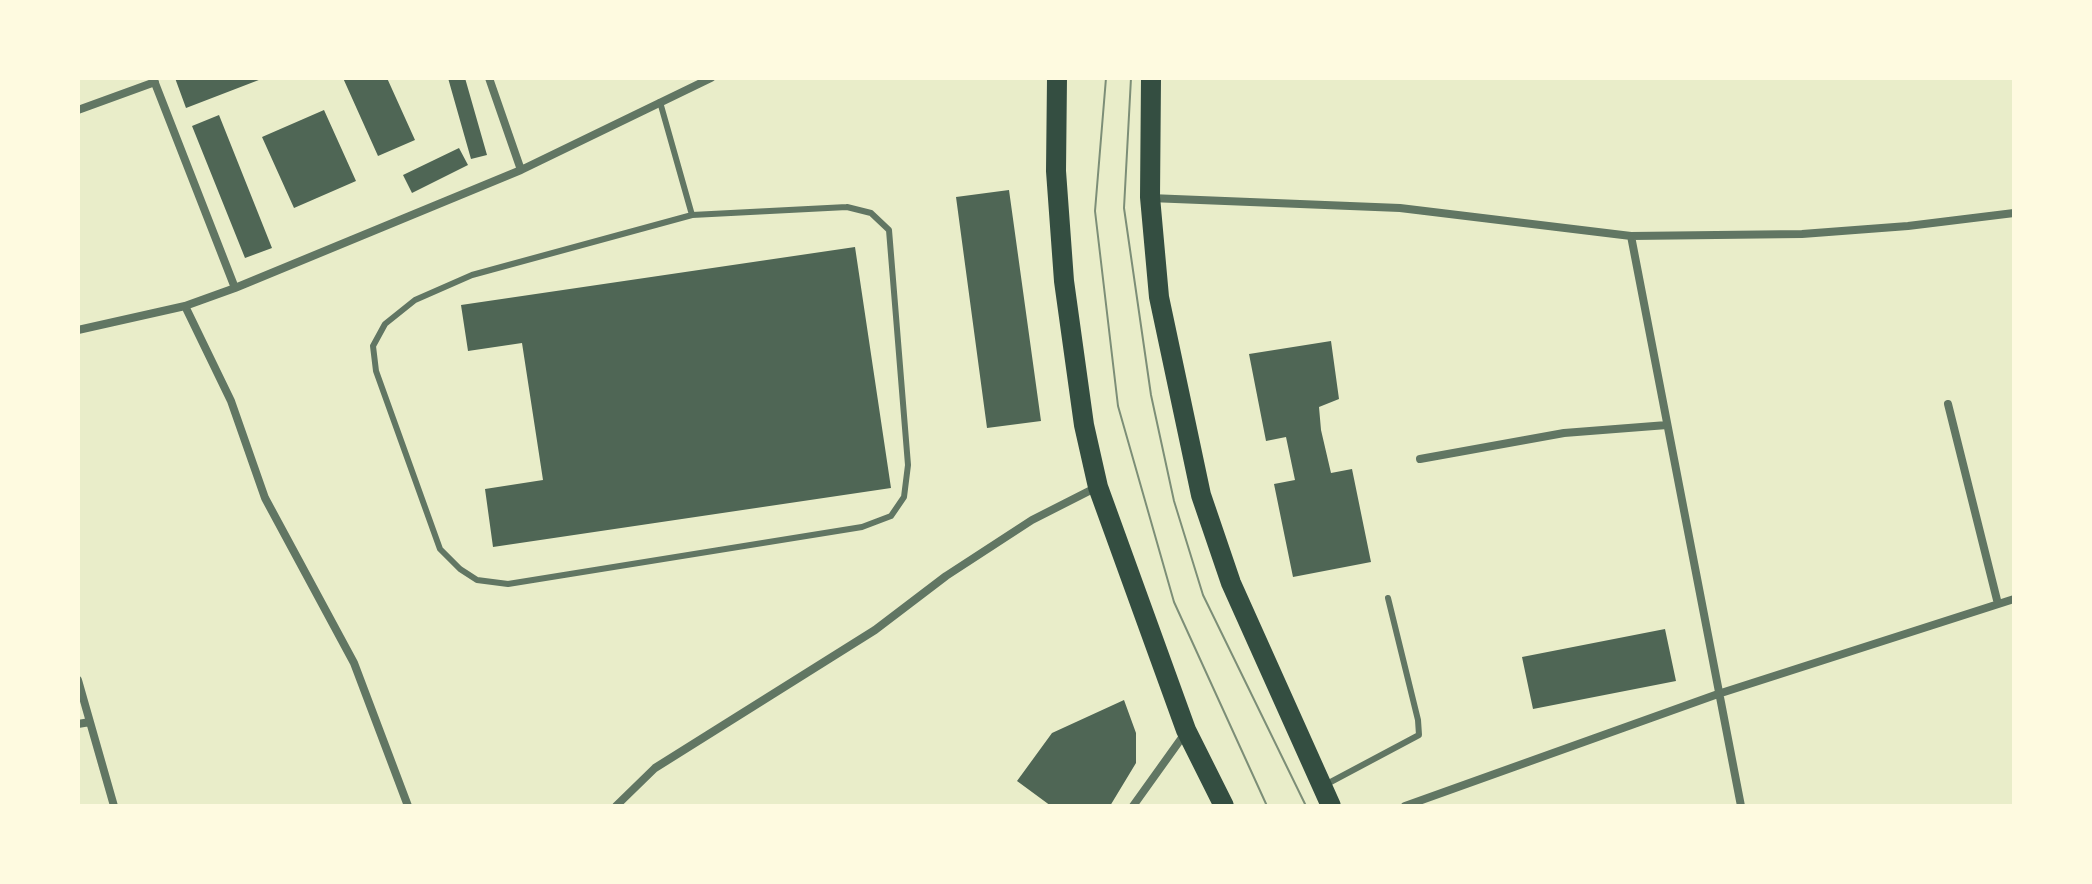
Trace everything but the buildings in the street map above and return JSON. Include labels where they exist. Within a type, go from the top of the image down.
[{"type":"main road","points":[[1057,78],[1056,171],[1064,281],[1084,425],[1098,487],[1186,730],[1224,806]]},
{"type":"main road","points":[[1151,78],[1150,197],[1159,297],[1201,495],[1231,583],[1331,806]]},
{"type":"street","points":[[489,78],[521,170]]},
{"type":"street","points":[[78,330],[185,306],[235,288],[521,170],[711,78]]},
{"type":"street","points":[[78,110],[154,80],[235,288]]},
{"type":"street","points":[[1150,197],[1400,208],[1631,236],[1802,234],[1908,226],[2014,213]]},
{"type":"street","points":[[1631,236],[1741,806]]},
{"type":"street","points":[[185,306],[231,401],[265,498],[354,663],[408,806]]},
{"type":"street","points":[[1948,404],[1998,604]]},
{"type":"street","points":[[1420,459],[1564,433],[1667,425]]},
{"type":"street","points":[[616,806],[655,768],[875,630],[946,576],[1032,520],[1098,487]]},
{"type":"street","points":[[1405,806],[1718,694],[2014,599]]},
{"type":"street","points":[[78,680],[114,806]]},
{"type":"street","points":[[78,724],[90,722]]},
{"type":"street","points":[[1133,806],[1186,730]]},
{"type":"lane","points":[[660,102],[692,215]]},
{"type":"lane","points":[[847,207],[871,213],[889,230],[908,465],[904,497],[891,516],[862,527],[508,584],[477,580],[460,569],[440,549],[376,371],[373,346],[385,324],[415,300],[472,275],[692,215],[847,207]]},
{"type":"lane","points":[[1322,787],[1419,735],[1388,598]]},
{"type":"tram line","points":[[1106,78],[1095,211],[1118,406],[1174,602],[1267,806]]},
{"type":"tram line","points":[[1131,78],[1124,208],[1151,395],[1174,501],[1203,595],[1306,806]]}]
